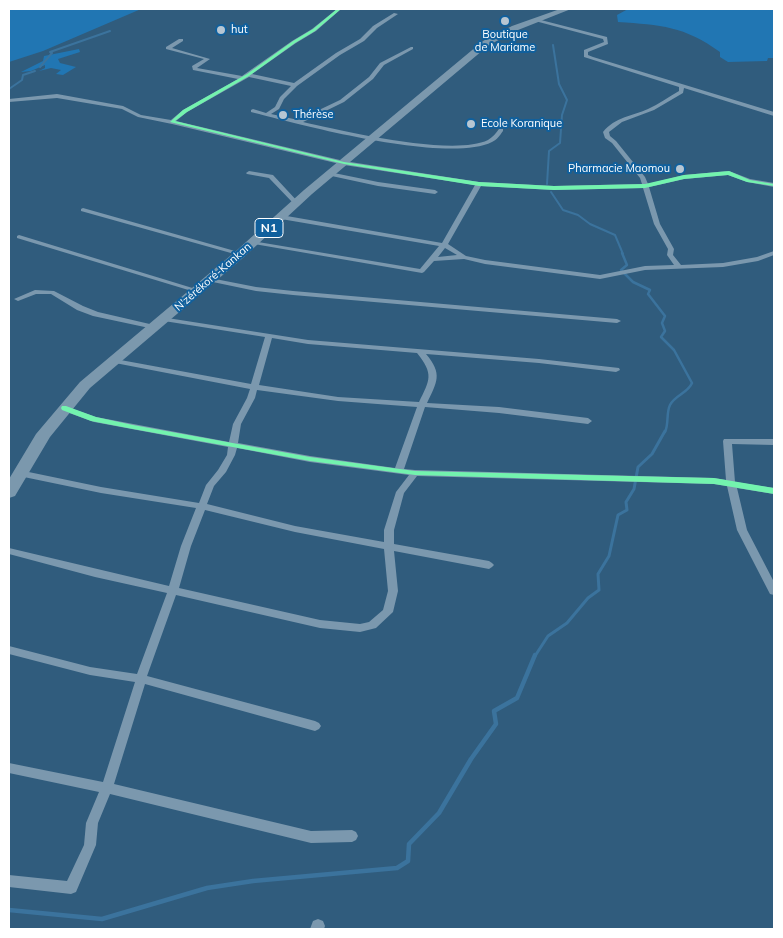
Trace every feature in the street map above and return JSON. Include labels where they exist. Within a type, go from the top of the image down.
[{"type":"highway","name":"N'zérékoré-Kankan","points":[[9,492],[19,473],[64,408],[86,385],[254,242],[329,174],[486,43],[501,34],[567,9]]},
{"type":"street","points":[[172,122],[185,111],[246,77],[294,42],[314,30],[339,9]]},
{"type":"street","points":[[266,114],[278,108],[282,98],[295,85],[338,54],[362,40],[375,27],[396,14]]},
{"type":"street","points":[[537,20],[605,38],[606,43],[585,54],[591,58],[682,85],[747,108],[774,114]]},
{"type":"street","points":[[180,40],[168,48],[208,59],[194,67],[195,69],[295,85]]},
{"type":"street","points":[[299,122],[342,101],[371,78],[382,64],[411,48]]},
{"type":"street","points":[[679,266],[670,255],[671,250],[657,224],[645,186],[638,171],[614,142],[607,137],[606,132],[612,125],[627,117],[648,111],[682,92],[682,85]]},
{"type":"street","points":[[9,101],[56,96],[123,108],[140,116],[344,163],[479,184],[554,188],[645,186],[684,177],[729,173],[749,180],[774,185]]},
{"type":"street","points":[[253,111],[372,138],[463,147],[489,142],[501,130]]},
{"type":"street","points":[[249,173],[271,176],[296,203]]},
{"type":"street","points":[[329,174],[378,184],[436,192]]},
{"type":"street","points":[[254,242],[422,271],[428,267],[431,259],[444,245],[479,184]]},
{"type":"street","points":[[83,210],[240,254]]},
{"type":"street","points":[[281,217],[444,245],[464,257]]},
{"type":"street","points":[[19,237],[197,291]]},
{"type":"street","points":[[431,259],[464,257],[512,266],[600,277],[645,268],[723,265],[758,259],[774,253]]},
{"type":"street","points":[[210,280],[256,289],[293,293],[617,321]]},
{"type":"street","points":[[18,299],[36,292],[52,292],[88,311],[154,328]]},
{"type":"street","points":[[164,319],[308,342],[616,370]]},
{"type":"street","points":[[9,881],[71,888],[90,845],[92,823],[107,788],[141,679],[173,591],[200,506],[210,486],[222,472],[234,445],[237,424],[254,387],[269,335]]},
{"type":"street","points":[[399,470],[422,404],[433,382],[432,365],[419,351]]},
{"type":"street","points":[[115,361],[254,387],[338,399],[499,410],[588,420]]},
{"type":"street","points":[[64,408],[94,419],[234,445],[310,459],[416,473],[591,476],[731,483],[774,491]]},
{"type":"street","points":[[774,442],[727,441],[731,483],[742,530],[774,591]]},
{"type":"street","points":[[19,473],[101,490],[200,506],[295,529],[489,565]]},
{"type":"street","points":[[9,551],[320,624],[360,628],[372,625],[388,612],[393,591],[389,547],[390,530],[400,492],[416,473]]},
{"type":"street","points":[[9,650],[90,671],[141,679],[315,726]]},
{"type":"street","points":[[9,768],[107,788],[311,837],[352,836]]},
{"type":"shaded area","points":[[9,9],[141,9],[43,51],[9,62]]},
{"type":"shaded area","points":[[628,9],[774,9],[774,58],[768,58],[767,61],[728,62],[720,57],[720,52],[707,43],[672,28],[618,22],[617,15]]},
{"type":"shaded area","points":[[79,49],[80,52],[58,59],[60,63],[76,67],[63,75],[56,74],[61,70],[51,68],[39,71],[45,68],[45,65],[31,71],[21,72],[43,61],[44,56]]},
{"type":"waterway","points":[[40,67],[52,53],[50,52],[110,31]]},
{"type":"waterway","points":[[547,184],[549,151],[560,143],[562,115],[567,100],[559,84],[553,45]]},
{"type":"waterway","points":[[9,89],[22,80],[23,75],[35,71]]},
{"type":"waterway","points":[[551,192],[563,210],[578,215],[590,224],[615,235],[623,254]]},
{"type":"waterway","points":[[622,253],[627,265],[621,270],[633,282],[650,290],[648,294],[665,316],[662,323],[665,331],[661,337],[674,350],[692,383],[670,405],[665,432]]},
{"type":"waterway","points":[[535,656],[548,636],[567,623],[588,598],[599,590],[598,574],[609,556],[618,515],[627,510],[626,502],[634,489],[638,467],[652,454],[665,431]]},
{"type":"waterway","points":[[9,910],[102,919],[207,888],[253,881],[397,868],[408,861],[409,844],[439,813],[471,759],[496,724],[494,711],[517,698],[535,655]]},
{"type":"cycle path","points":[[339,9],[314,30],[248,75],[185,111],[172,122],[344,163],[479,184],[554,188],[645,186],[684,177],[729,173],[749,181],[774,185]]},
{"type":"cycle path","points":[[64,408],[94,419],[133,427],[310,459],[415,473],[714,481],[774,491]]},
{"type":"place","name":"Boutique de Mariame","points":[[505,21]]},
{"type":"place","name":"hut","points":[[221,30]]},
{"type":"place","name":"Thérèse","points":[[283,115]]},
{"type":"place","name":"Ecole Koranique","points":[[471,124]]},
{"type":"place","name":"Pharmacie Maomou","points":[[680,169]]}]
